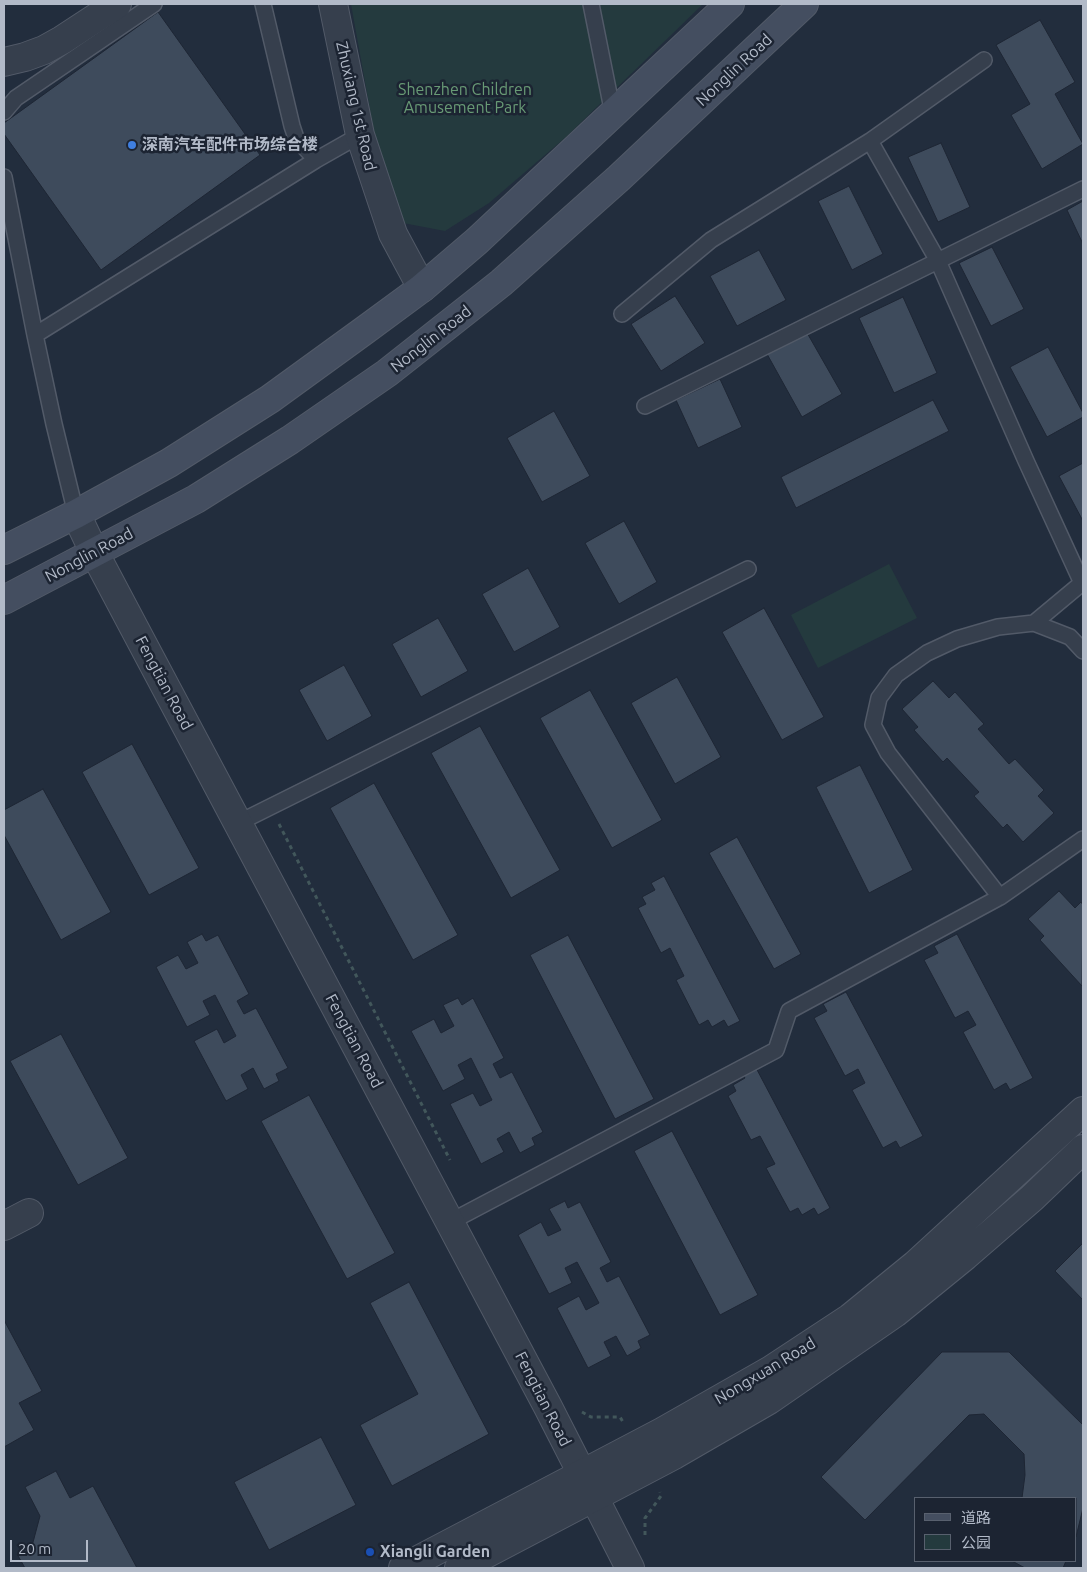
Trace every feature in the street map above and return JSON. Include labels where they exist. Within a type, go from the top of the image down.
[{"type":"main road","points":[[4,550],[169,464],[270,399],[422,288],[477,241],[730,4]]},
{"type":"main road","name":"Nonglin Road","points":[[4,600],[196,499],[290,440],[388,373],[501,283],[619,178],[804,4]]},
{"type":"street","points":[[4,62],[44,50],[117,4]]},
{"type":"street","name":"Zhuxiang 1st Road","points":[[333,4],[360,135],[393,234],[422,288]]},
{"type":"street","name":"Fengtian Road","points":[[76,514],[94,552],[450,1222],[630,1568]]},
{"type":"street","name":"Nongxuan Road","points":[[459,1568],[588,1485],[662,1432],[771,1370],[850,1318],[915,1265],[1083,1111]]},
{"type":"street","name":"Nongxuan Road","points":[[403,1568],[588,1485],[674,1455],[769,1400],[895,1313],[966,1256],[1032,1198],[1083,1149]]},
{"type":"street","points":[[4,1226],[29,1213]]},
{"type":"lane","points":[[4,112],[16,98],[154,4]]},
{"type":"lane","points":[[263,4],[296,138],[316,160]]},
{"type":"lane","points":[[591,4],[613,114]]},
{"type":"lane","points":[[622,314],[711,240],[870,141],[984,60]]},
{"type":"lane","points":[[35,335],[316,160],[360,135]]},
{"type":"lane","points":[[870,141],[938,261],[1082,583],[1034,623]]},
{"type":"lane","points":[[4,177],[35,335],[76,514]]},
{"type":"lane","points":[[645,406],[1083,189]]},
{"type":"lane","points":[[238,823],[748,569]]},
{"type":"lane","points":[[1000,897],[888,753],[873,725],[879,698],[896,675],[927,653],[957,639],[998,627],[1034,623],[1070,636],[1083,651]]},
{"type":"lane","points":[[450,1222],[776,1050],[790,1011],[1000,897],[1083,840]]},
{"type":"green space","name":"Shenzhen Children Amusement Park","points":[[351,4],[703,4],[566,137],[489,203],[445,231],[403,223],[374,132]]},
{"type":"green space","points":[[889,564],[917,618],[818,668],[791,615]]},
{"type":"building","name":"深南汽车配件市场综合楼","points":[[158,12],[260,155],[101,270],[4,134],[4,123]]},
{"type":"building","points":[[1040,20],[1075,82],[1055,94],[1083,144],[1042,169],[1011,115],[1030,104],[996,45]]},
{"type":"building","points":[[941,143],[970,207],[938,222],[908,157]]},
{"type":"building","points":[[849,186],[883,254],[852,270],[818,201]]},
{"type":"building","points":[[1083,201],[1083,244],[1067,210]]},
{"type":"building","points":[[992,247],[1024,309],[991,326],[959,263]]},
{"type":"building","points":[[759,250],[786,300],[737,326],[710,276]]},
{"type":"building","points":[[675,296],[705,343],[661,371],[631,324]]},
{"type":"building","points":[[903,297],[937,373],[894,393],[859,318]]},
{"type":"building","points":[[806,331],[842,394],[802,417],[767,354]]},
{"type":"building","points":[[1048,347],[1083,413],[1083,417],[1047,437],[1010,367]]},
{"type":"building","points":[[720,379],[742,427],[698,448],[676,400]]},
{"type":"building","points":[[933,400],[949,431],[796,508],[781,477]]},
{"type":"building","points":[[554,411],[590,476],[542,502],[507,438]]},
{"type":"building","points":[[1083,463],[1083,521],[1059,476]]},
{"type":"building","points":[[624,521],[657,582],[619,604],[585,543]]},
{"type":"building","points":[[528,568],[560,627],[514,652],[482,594]]},
{"type":"building","points":[[764,608],[824,717],[782,740],[722,632]]},
{"type":"building","points":[[438,618],[468,671],[421,697],[392,644]]},
{"type":"building","points":[[344,665],[372,716],[327,741],[299,690]]},
{"type":"building","points":[[677,677],[721,757],[675,784],[631,703]]},
{"type":"building","points":[[933,681],[949,698],[955,692],[984,724],[978,729],[1009,764],[1015,759],[1044,790],[1038,796],[1054,813],[1023,842],[1007,824],[1003,828],[974,796],[979,792],[947,758],[943,762],[914,730],[918,727],[902,709]]},
{"type":"building","points":[[590,690],[662,820],[612,848],[540,718]]},
{"type":"building","points":[[480,726],[560,870],[511,898],[431,753]]},
{"type":"building","points":[[132,744],[199,868],[149,895],[82,772]]},
{"type":"building","points":[[860,765],[913,870],[869,893],[816,787]]},
{"type":"building","points":[[374,783],[458,935],[413,960],[330,808]]},
{"type":"building","points":[[43,789],[111,912],[61,940],[4,835],[4,810]]},
{"type":"building","points":[[737,837],[801,954],[774,969],[709,853]]},
{"type":"building","points":[[664,876],[740,1021],[728,1027],[724,1020],[712,1027],[708,1020],[699,1025],[676,980],[684,976],[670,948],[661,953],[638,908],[646,904],[642,897],[655,890],[651,883]]},
{"type":"building","points":[[1059,891],[1075,908],[1081,902],[1083,905],[1082,986],[1040,940],[1044,936],[1028,919]]},
{"type":"building","points":[[202,934],[206,941],[218,935],[249,994],[237,1001],[244,1014],[256,1008],[288,1068],[276,1074],[279,1081],[264,1089],[253,1068],[241,1075],[248,1089],[226,1101],[194,1041],[217,1029],[224,1043],[236,1036],[215,995],[203,1001],[210,1015],[187,1027],[156,967],[178,955],[186,969],[198,963],[187,942]]},
{"type":"building","points":[[957,934],[1033,1078],[1010,1090],[1006,1083],[994,1090],[963,1032],[976,1025],[968,1011],[955,1018],[924,960],[938,953],[934,946]]},
{"type":"building","points":[[568,935],[654,1099],[615,1119],[530,955]]},
{"type":"building","points":[[846,992],[923,1136],[900,1148],[896,1141],[883,1148],[852,1090],[865,1083],[858,1069],[845,1076],[814,1018],[827,1011],[823,1004]]},
{"type":"building","points":[[458,998],[462,1005],[473,998],[504,1058],[493,1064],[500,1078],[512,1072],[543,1132],[532,1138],[535,1145],[520,1153],[509,1132],[497,1139],[504,1152],[481,1164],[450,1104],[473,1093],[480,1106],[492,1100],[471,1058],[458,1065],[465,1079],[443,1091],[411,1031],[434,1019],[441,1033],[454,1026],[443,1005]]},
{"type":"building","points":[[61,1034],[128,1158],[78,1185],[10,1061]]},
{"type":"building","points":[[754,1064],[830,1208],[818,1215],[814,1208],[802,1215],[798,1208],[790,1212],[766,1168],[775,1164],[760,1136],[751,1140],[728,1096],[736,1091],[733,1085],[745,1078],[741,1071]]},
{"type":"building","points":[[309,1095],[395,1253],[347,1279],[261,1121]]},
{"type":"building","points":[[672,1131],[758,1295],[720,1315],[634,1151]]},
{"type":"building","points":[[565,1201],[568,1208],[580,1202],[611,1262],[600,1268],[607,1282],[619,1276],[650,1335],[638,1341],[641,1348],[627,1356],[616,1336],[604,1342],[611,1356],[588,1368],[557,1308],[579,1296],[586,1310],[599,1303],[577,1262],[565,1268],[572,1283],[549,1294],[518,1235],[541,1222],[548,1236],[561,1230],[549,1209]]},
{"type":"building","points":[[1083,1243],[1083,1300],[1055,1271]]},
{"type":"building","points":[[409,1282],[489,1434],[392,1486],[360,1425],[418,1394],[370,1303]]},
{"type":"building","points":[[4,1320],[42,1391],[19,1403],[34,1430],[4,1447]]},
{"type":"building","points":[[942,1352],[1009,1352],[1083,1425],[1083,1508],[1077,1533],[1077,1497],[1022,1497],[1025,1475],[1024,1454],[984,1414],[969,1415],[865,1520],[821,1477]]},
{"type":"building","points":[[321,1437],[356,1505],[269,1550],[234,1482]]},
{"type":"building","points":[[56,1471],[70,1498],[93,1486],[137,1568],[25,1568],[17,1554],[32,1546],[40,1516],[25,1487]]},
{"type":"building","points":[[1014,1562],[1066,1562],[1063,1568],[1025,1568]]},
{"type":"place","name":"深南汽车配件市场综合楼","points":[[132,145]]},
{"type":"place","name":"Xiangli Garden","points":[[370,1552]]}]
